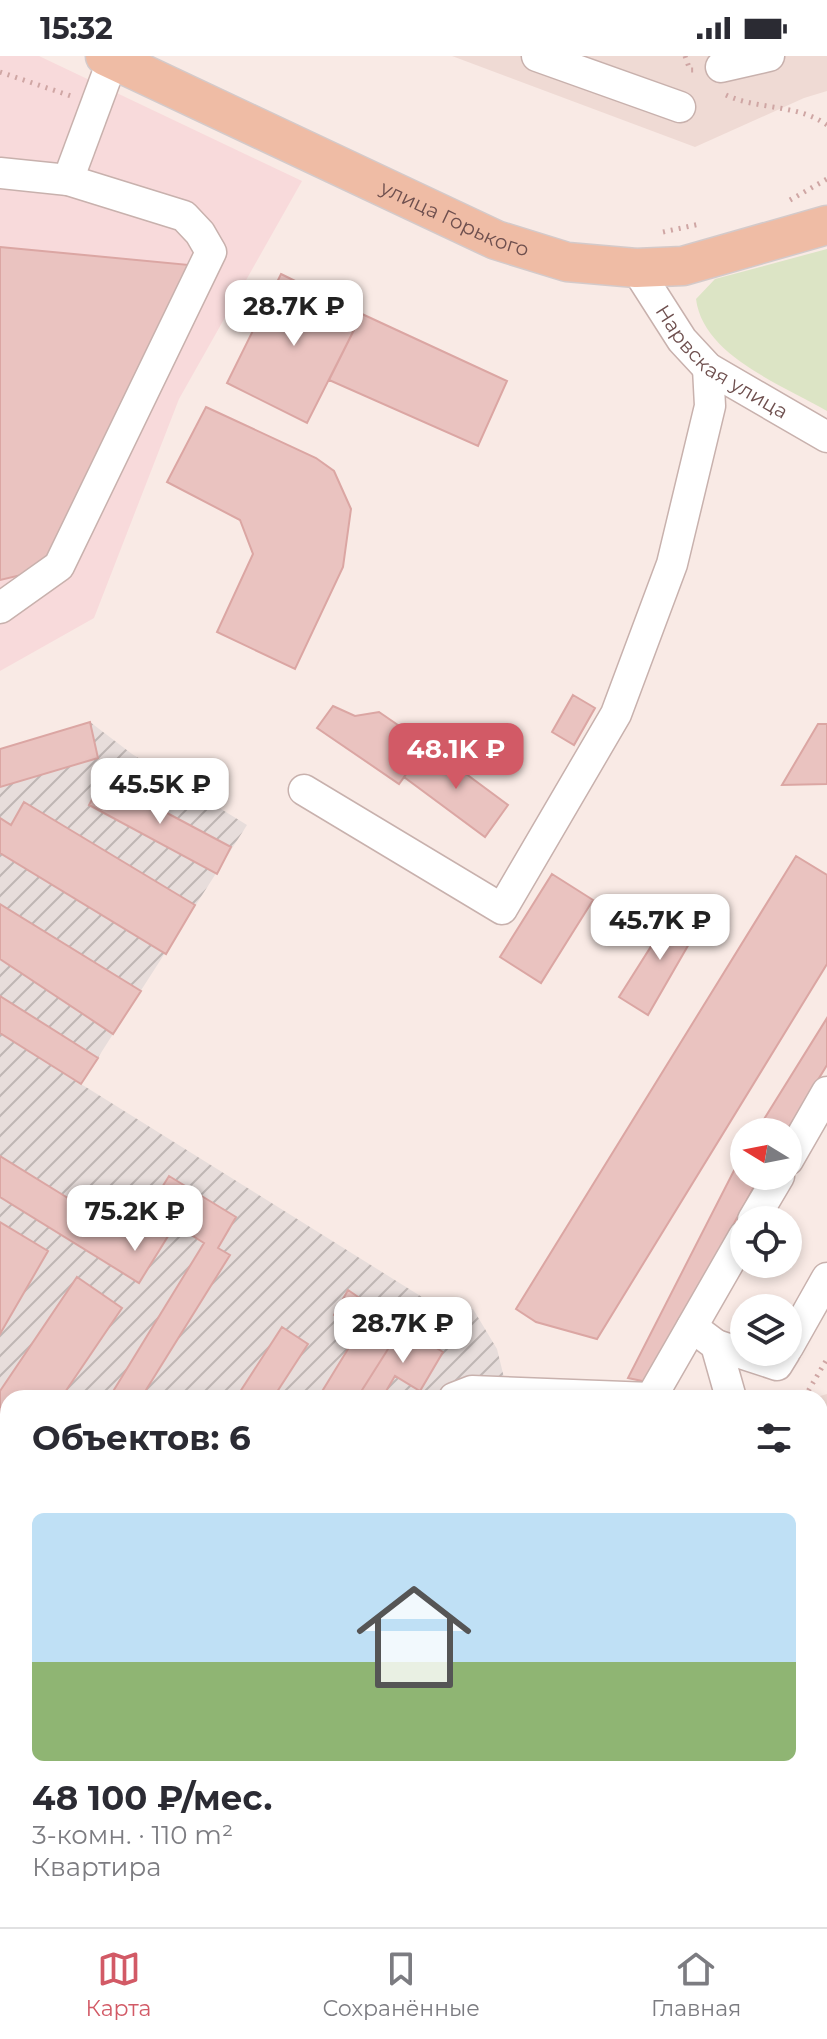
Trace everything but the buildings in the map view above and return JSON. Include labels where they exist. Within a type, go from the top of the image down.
[{"type":"main road","name":"улица Горького","points":[[111,57],[496,240],[567,262],[636,268],[683,266],[827,225]]},
{"type":"street","points":[[537,56],[680,107]]},
{"type":"street","points":[[721,67],[769,56]]},
{"type":"street","points":[[68,180],[111,57]]},
{"type":"street","points":[[0,173],[68,180],[184,216],[200,233],[211,252],[59,566],[0,608]]},
{"type":"street","name":"Нарвская улица","points":[[636,268],[682,340],[708,368],[827,437]]},
{"type":"street","points":[[304,790],[502,909],[616,714],[672,564],[710,406],[708,368]]},
{"type":"street","points":[[802,1136],[827,1092]]},
{"type":"street","points":[[656,1390],[730,1260]]},
{"type":"street","points":[[802,1322],[827,1278]]},
{"type":"street","points":[[692,1327],[716,1345],[730,1350]]},
{"type":"street","points":[[716,1345],[729,1390]]},
{"type":"path","points":[[721,67],[716,91],[742,103],[814,116],[827,125]]},
{"type":"path","points":[[0,72],[96,104]]},
{"type":"path","points":[[787,202],[827,179]]},
{"type":"path","points":[[656,233],[716,221]]},
{"type":"path","points":[[809,1390],[827,1359]]},
{"type":"shaded area","points":[[0,56],[39,56],[302,181],[179,399],[94,618],[0,671]]},
{"type":"shaded area","points":[[452,56],[827,56],[827,91],[804,98],[695,147]]},
{"type":"shaded area","points":[[90,722],[132,754],[247,825],[81,1084],[446,1312],[473,1309],[497,1349],[507,1390],[0,1390],[0,749]]},
{"type":"green space","points":[[827,249],[827,411],[768,379],[729,353],[713,337],[702,319],[696,299],[715,279]]}]
